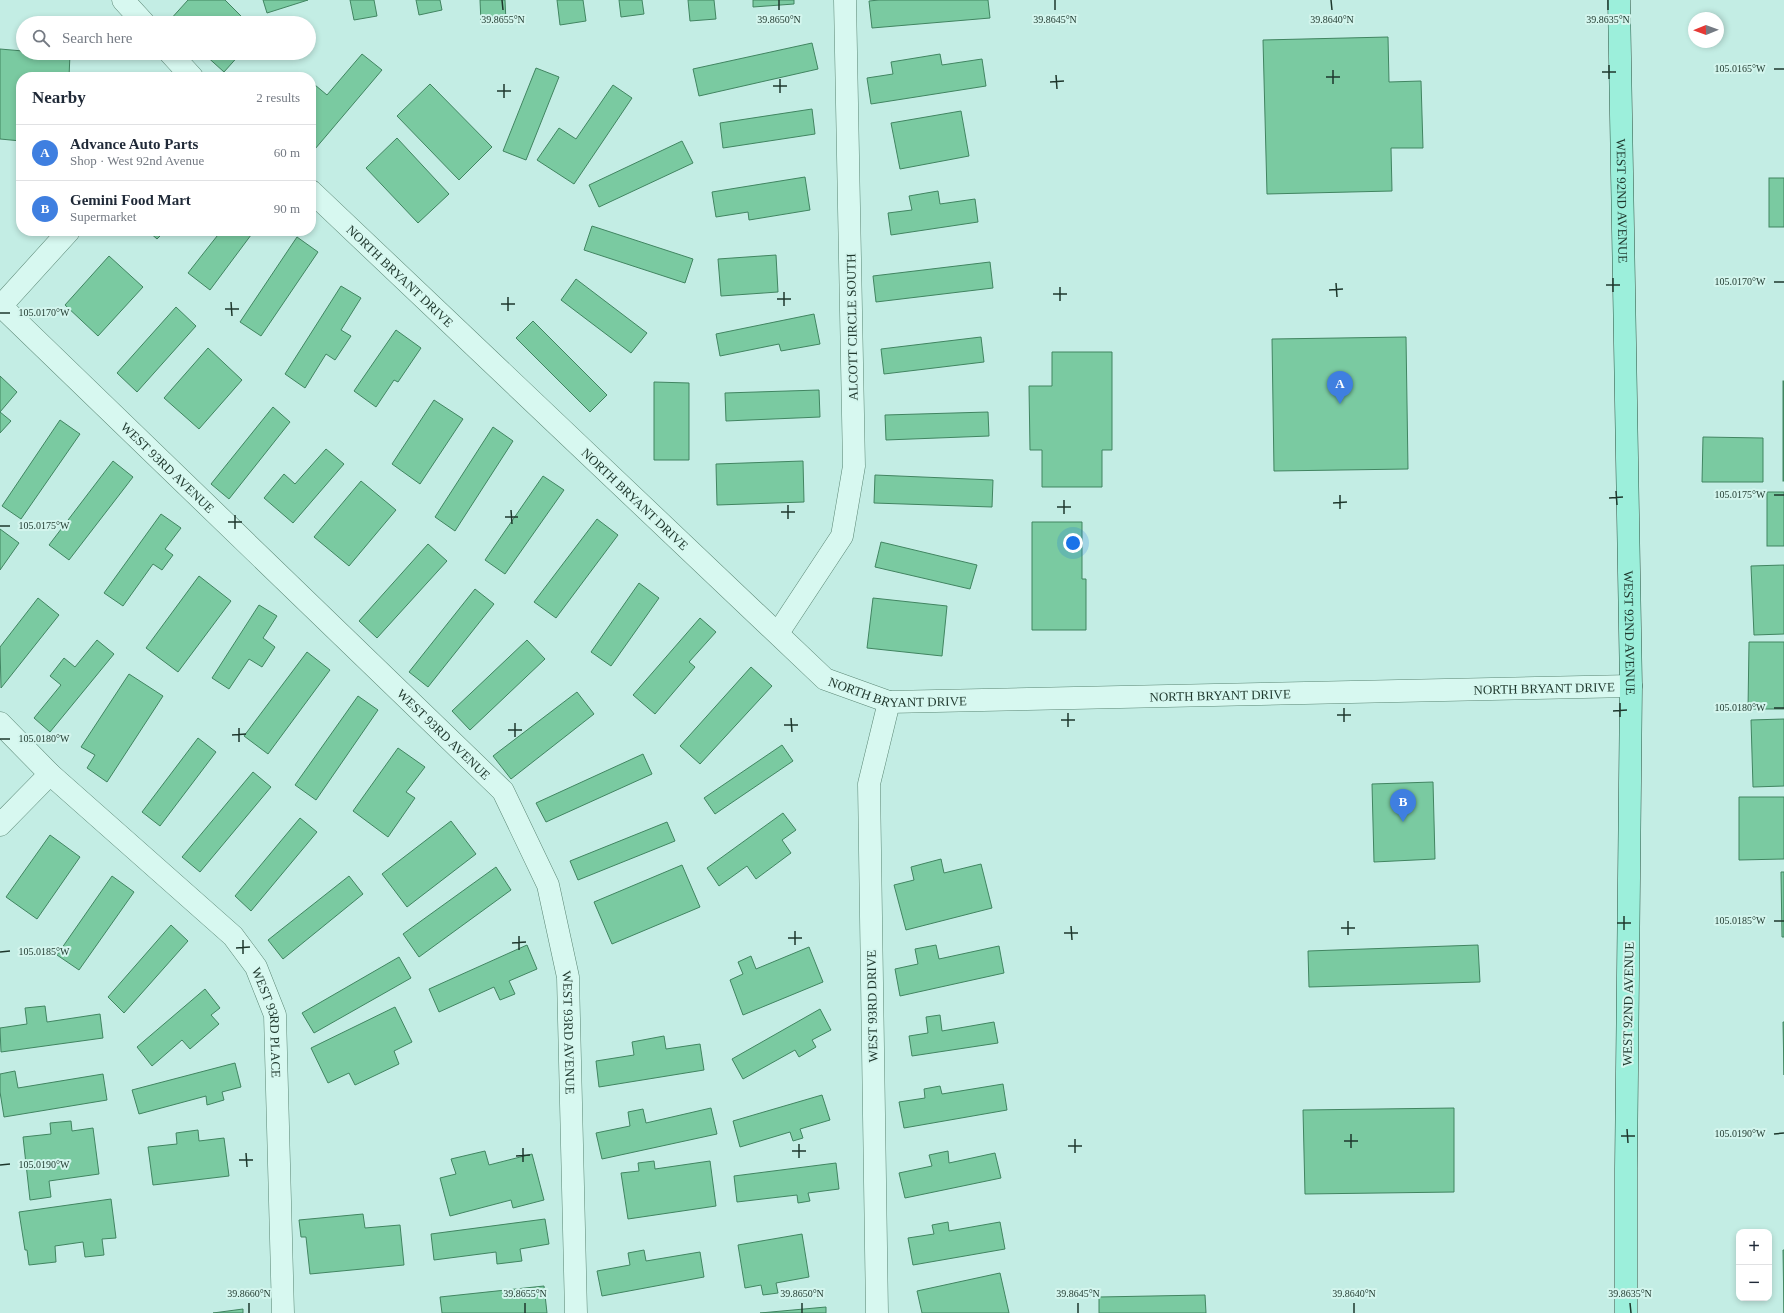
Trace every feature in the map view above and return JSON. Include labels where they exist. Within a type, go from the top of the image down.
[{"type":"main road","name":"WEST 92ND AVENUE","points":[[1619,0],[1631,686],[1626,1313]]},
{"type":"street","points":[[123,0],[138,16]]},
{"type":"street","name":"ALCOTT CIRCLE SOUTH","points":[[778,633],[842,536],[854,466],[845,0]]},
{"type":"street","points":[[176,60],[187,72]]},
{"type":"street","name":"NORTH BRYANT DRIVE","points":[[316,196],[826,679],[889,702],[1631,686]]},
{"type":"street","points":[[0,307],[64,236]]},
{"type":"street","name":"WEST 93RD AVENUE","points":[[0,307],[503,791],[548,885],[568,977],[576,1313]]},
{"type":"street","name":"WEST 93RD DRIVE","points":[[877,1313],[869,784],[889,702]]},
{"type":"street","name":"WEST 93RD PLACE","points":[[0,723],[50,774],[233,936],[256,967],[275,1015],[282,1313]]},
{"type":"street","points":[[0,825],[50,774]]},
{"type":"building","points":[[188,0],[225,0],[241,16],[174,16]]},
{"type":"building","points":[[263,0],[308,0],[267,13]]},
{"type":"building","points":[[350,0],[374,0],[377,16],[354,20]]},
{"type":"building","points":[[416,0],[440,0],[442,10],[419,15]]},
{"type":"building","points":[[480,0],[505,0],[506,22],[481,23]]},
{"type":"building","points":[[557,0],[583,0],[586,21],[560,25]]},
{"type":"building","points":[[619,0],[642,0],[644,14],[621,17]]},
{"type":"building","points":[[688,0],[714,0],[716,19],[690,21]]},
{"type":"building","points":[[753,0],[794,0],[794,4],[753,7]]},
{"type":"building","points":[[988,0],[990,18],[872,28],[869,1]]},
{"type":"building","points":[[1388,37],[1389,82],[1421,81],[1423,148],[1391,148],[1392,191],[1267,194],[1263,40]]},
{"type":"building","points":[[812,43],[818,69],[699,96],[693,69]]},
{"type":"building","points":[[0,49],[16,50],[16,60],[70,60],[69,72],[16,72],[16,141],[0,139]]},
{"type":"building","points":[[362,54],[382,70],[316,148],[316,86],[327,95]]},
{"type":"building","points":[[940,54],[942,65],[982,59],[986,86],[871,104],[867,78],[893,74],[891,62]]},
{"type":"building","points":[[211,60],[235,60],[224,72]]},
{"type":"building","points":[[536,68],[559,77],[526,160],[503,151]]},
{"type":"building","points":[[430,84],[492,147],[459,180],[397,116]]},
{"type":"building","points":[[613,85],[632,98],[574,184],[537,160],[559,128],[576,139]]},
{"type":"building","points":[[812,109],[815,134],[723,148],[720,123]]},
{"type":"building","points":[[961,111],[969,156],[900,169],[891,123]]},
{"type":"building","points":[[397,138],[449,194],[418,223],[366,168]]},
{"type":"building","points":[[682,141],[693,163],[599,207],[589,185]]},
{"type":"building","points":[[805,177],[810,210],[749,220],[748,212],[716,217],[712,192]]},
{"type":"building","points":[[1769,178],[1784,178],[1784,227],[1769,227]]},
{"type":"building","points":[[938,191],[940,204],[975,199],[978,222],[891,235],[888,213],[912,210],[909,196]]},
{"type":"building","points":[[592,226],[693,259],[685,283],[584,250]]},
{"type":"building","points":[[217,236],[250,236],[210,290],[188,273]]},
{"type":"building","points":[[297,237],[318,252],[261,336],[240,322]]},
{"type":"building","points":[[776,255],[778,292],[721,296],[718,259]]},
{"type":"building","points":[[109,256],[143,287],[98,336],[65,305]]},
{"type":"building","points":[[990,262],[993,288],[876,302],[873,276]]},
{"type":"building","points":[[576,279],[647,333],[631,353],[561,300]]},
{"type":"building","points":[[341,286],[361,298],[341,330],[351,336],[335,360],[326,354],[305,388],[285,374]]},
{"type":"building","points":[[176,307],[196,326],[137,392],[117,373]]},
{"type":"building","points":[[814,314],[820,344],[781,351],[779,344],[720,356],[716,334]]},
{"type":"building","points":[[533,321],[607,395],[590,412],[516,338]]},
{"type":"building","points":[[396,330],[421,348],[398,382],[394,380],[376,407],[354,391]]},
{"type":"building","points":[[981,337],[984,362],[884,374],[881,349]]},
{"type":"building","points":[[1406,337],[1408,469],[1274,471],[1272,339]]},
{"type":"building","points":[[208,348],[242,380],[199,429],[164,398]]},
{"type":"building","points":[[1052,352],[1112,352],[1112,450],[1102,450],[1102,487],[1042,487],[1042,450],[1030,450],[1029,386],[1052,386]]},
{"type":"building","points":[[0,376],[17,392],[0,412]]},
{"type":"building","points":[[1784,381],[1784,481],[1783,481]]},
{"type":"building","points":[[654,382],[689,383],[689,460],[654,460]]},
{"type":"building","points":[[819,390],[820,417],[726,421],[725,393]]},
{"type":"building","points":[[434,400],[463,419],[420,484],[392,464]]},
{"type":"building","points":[[273,407],[290,422],[229,499],[211,484]]},
{"type":"building","points":[[0,412],[11,421],[0,433]]},
{"type":"building","points":[[988,412],[989,436],[886,440],[885,415]]},
{"type":"building","points":[[60,420],[80,434],[21,519],[2,506]]},
{"type":"building","points":[[493,427],[513,441],[455,531],[435,517]]},
{"type":"building","points":[[1703,437],[1763,438],[1763,482],[1702,482]]},
{"type":"building","points":[[326,449],[344,464],[293,523],[264,498],[284,474],[295,484]]},
{"type":"building","points":[[113,461],[133,477],[69,560],[49,545]]},
{"type":"building","points":[[803,461],[804,502],[717,505],[716,464]]},
{"type":"building","points":[[875,475],[993,480],[992,507],[874,503]]},
{"type":"building","points":[[543,476],[564,490],[505,574],[485,560]]},
{"type":"building","points":[[361,481],[396,510],[349,566],[314,537]]},
{"type":"building","points":[[1767,492],[1784,492],[1784,546],[1767,546]]},
{"type":"building","points":[[161,514],[181,528],[165,549],[173,555],[162,570],[153,564],[123,606],[104,593]]},
{"type":"building","points":[[597,519],[618,535],[556,618],[534,602]]},
{"type":"building","points":[[1032,522],[1082,522],[1082,579],[1086,579],[1086,630],[1032,630]]},
{"type":"building","points":[[0,529],[19,543],[0,570]]},
{"type":"building","points":[[881,542],[977,565],[970,589],[875,567]]},
{"type":"building","points":[[428,544],[447,561],[377,638],[359,621]]},
{"type":"building","points":[[1784,565],[1784,634],[1754,635],[1751,566]]},
{"type":"building","points":[[199,576],[231,601],[178,672],[146,648]]},
{"type":"building","points":[[639,583],[659,598],[611,666],[591,652]]},
{"type":"building","points":[[475,589],[494,604],[428,687],[409,672]]},
{"type":"building","points":[[38,598],[59,615],[1,688],[0,647]]},
{"type":"building","points":[[873,598],[947,606],[942,656],[867,648]]},
{"type":"building","points":[[259,605],[277,616],[263,638],[275,647],[262,667],[249,659],[229,689],[212,678]]},
{"type":"building","points":[[700,618],[716,632],[689,662],[695,667],[655,714],[633,695]]},
{"type":"building","points":[[97,640],[114,654],[50,732],[34,718],[61,685],[50,676],[64,658],[75,667]]},
{"type":"building","points":[[527,640],[545,659],[470,730],[452,711]]},
{"type":"building","points":[[1749,642],[1784,642],[1784,709],[1748,709]]},
{"type":"building","points":[[307,652],[330,670],[268,754],[244,736]]},
{"type":"building","points":[[751,667],[772,686],[700,764],[680,746]]},
{"type":"building","points":[[129,674],[163,696],[107,782],[87,768],[95,755],[81,747]]},
{"type":"building","points":[[577,692],[594,714],[511,779],[493,756]]},
{"type":"building","points":[[358,696],[378,710],[316,800],[295,785]]},
{"type":"building","points":[[1784,719],[1784,786],[1753,787],[1751,720]]},
{"type":"building","points":[[198,738],[216,752],[160,826],[142,812]]},
{"type":"building","points":[[782,745],[793,761],[715,814],[704,798]]},
{"type":"building","points":[[398,748],[425,767],[406,792],[415,798],[388,837],[353,811]]},
{"type":"building","points":[[643,754],[652,774],[546,822],[536,803]]},
{"type":"building","points":[[253,772],[271,787],[200,872],[182,857]]},
{"type":"building","points":[[1433,782],[1435,859],[1374,862],[1372,784]]},
{"type":"building","points":[[1739,797],[1784,797],[1784,859],[1739,860]]},
{"type":"building","points":[[783,813],[796,830],[782,840],[791,853],[756,879],[747,866],[719,886],[707,868]]},
{"type":"building","points":[[300,818],[317,832],[251,911],[235,896]]},
{"type":"building","points":[[451,821],[476,854],[407,907],[382,874]]},
{"type":"building","points":[[667,822],[675,841],[578,880],[570,861]]},
{"type":"building","points":[[50,835],[80,857],[37,919],[6,897]]},
{"type":"building","points":[[941,859],[944,873],[981,864],[992,908],[906,930],[894,885],[914,880],[911,867]]},
{"type":"building","points":[[682,865],[700,907],[612,944],[594,902]]},
{"type":"building","points":[[496,867],[511,890],[419,957],[403,934]]},
{"type":"building","points":[[1781,872],[1784,872],[1784,937],[1782,937]]},
{"type":"building","points":[[112,876],[134,892],[79,970],[57,955]]},
{"type":"building","points":[[349,876],[363,894],[283,959],[268,940]]},
{"type":"building","points":[[171,925],[188,941],[124,1013],[108,997]]},
{"type":"building","points":[[527,945],[537,969],[509,981],[515,994],[500,1000],[494,987],[439,1012],[429,989]]},
{"type":"building","points":[[936,945],[939,959],[999,946],[1004,973],[900,996],[895,969],[918,964],[915,949]]},
{"type":"building","points":[[1478,945],[1480,982],[1309,987],[1308,951]]},
{"type":"building","points":[[809,947],[823,982],[743,1015],[730,980],[743,974],[738,962],[751,956],[756,969]]},
{"type":"building","points":[[399,957],[411,978],[314,1033],[302,1013]]},
{"type":"building","points":[[205,989],[220,1008],[211,1015],[219,1024],[190,1049],[182,1040],[152,1066],[137,1047]]},
{"type":"building","points":[[45,1006],[47,1022],[100,1014],[103,1038],[1,1052],[0,1028],[27,1024],[25,1008]]},
{"type":"building","points":[[395,1007],[412,1042],[394,1051],[399,1064],[355,1085],[349,1073],[328,1083],[311,1048]]},
{"type":"building","points":[[820,1009],[831,1030],[812,1040],[816,1047],[799,1057],[795,1050],[743,1079],[732,1059]]},
{"type":"building","points":[[940,1015],[942,1031],[994,1022],[998,1043],[912,1056],[909,1036],[928,1033],[926,1017]]},
{"type":"building","points":[[1783,1022],[1784,1022],[1784,1075]]},
{"type":"building","points":[[664,1036],[666,1049],[700,1044],[704,1070],[599,1087],[596,1061],[634,1055],[632,1042]]},
{"type":"building","points":[[235,1063],[241,1087],[222,1092],[224,1100],[207,1105],[206,1096],[139,1114],[132,1090]]},
{"type":"building","points":[[15,1071],[18,1088],[103,1074],[107,1100],[4,1117],[0,1092],[0,1074]]},
{"type":"building","points":[[1003,1084],[1007,1110],[904,1128],[899,1102],[925,1098],[924,1089],[940,1086],[942,1094]]},
{"type":"building","points":[[822,1095],[830,1120],[800,1129],[803,1138],[793,1141],[790,1132],[740,1147],[733,1121]]},
{"type":"building","points":[[711,1108],[717,1134],[602,1159],[596,1133],[630,1126],[628,1112],[643,1109],[646,1123]]},
{"type":"building","points":[[1454,1108],[1454,1192],[1305,1194],[1303,1110]]},
{"type":"building","points":[[71,1121],[72,1131],[93,1128],[99,1174],[49,1181],[51,1197],[30,1200],[23,1137],[51,1134],[50,1123]]},
{"type":"building","points":[[198,1130],[199,1141],[224,1138],[229,1176],[153,1185],[148,1147],[177,1144],[176,1133]]},
{"type":"building","points":[[485,1151],[489,1165],[532,1154],[544,1200],[513,1208],[511,1200],[450,1216],[440,1178],[456,1174],[451,1159]]},
{"type":"building","points":[[948,1151],[949,1163],[995,1153],[1001,1178],[905,1198],[899,1173],[932,1166],[929,1155]]},
{"type":"building","points":[[654,1161],[655,1169],[710,1161],[716,1206],[628,1219],[621,1173],[639,1171],[638,1163]]},
{"type":"building","points":[[836,1163],[839,1189],[808,1193],[810,1201],[798,1203],[797,1195],[737,1202],[734,1176]]},
{"type":"building","points":[[111,1199],[116,1238],[102,1239],[104,1255],[85,1257],[83,1242],[55,1246],[56,1262],[29,1265],[19,1212]]},
{"type":"building","points":[[363,1214],[365,1228],[400,1225],[404,1265],[310,1274],[306,1237],[301,1237],[299,1220]]},
{"type":"building","points":[[545,1219],[549,1244],[520,1249],[522,1261],[497,1264],[496,1252],[434,1260],[431,1234]]},
{"type":"building","points":[[948,1222],[949,1231],[1000,1222],[1005,1249],[913,1265],[908,1238],[934,1234],[932,1225]]},
{"type":"building","points":[[802,1234],[809,1277],[776,1283],[778,1293],[763,1295],[761,1285],[745,1288],[738,1245]]},
{"type":"building","points":[[644,1250],[646,1261],[700,1252],[704,1277],[602,1296],[597,1271],[630,1265],[628,1253]]},
{"type":"building","points":[[1783,1250],[1784,1250],[1784,1313]]},
{"type":"building","points":[[1000,1273],[1009,1313],[922,1313],[917,1291]]},
{"type":"building","points":[[544,1286],[547,1313],[442,1313],[440,1297]]},
{"type":"building","points":[[1205,1295],[1206,1313],[1099,1313],[1099,1297]]},
{"type":"building","points":[[826,1307],[826,1313],[760,1313]]},
{"type":"building","points":[[243,1309],[243,1313],[213,1313]]},
{"type":"place","name":"Advance Auto Parts","points":[[1340,404]]},
{"type":"place","name":"Gemini Food Mart","points":[[1403,822]]}]
